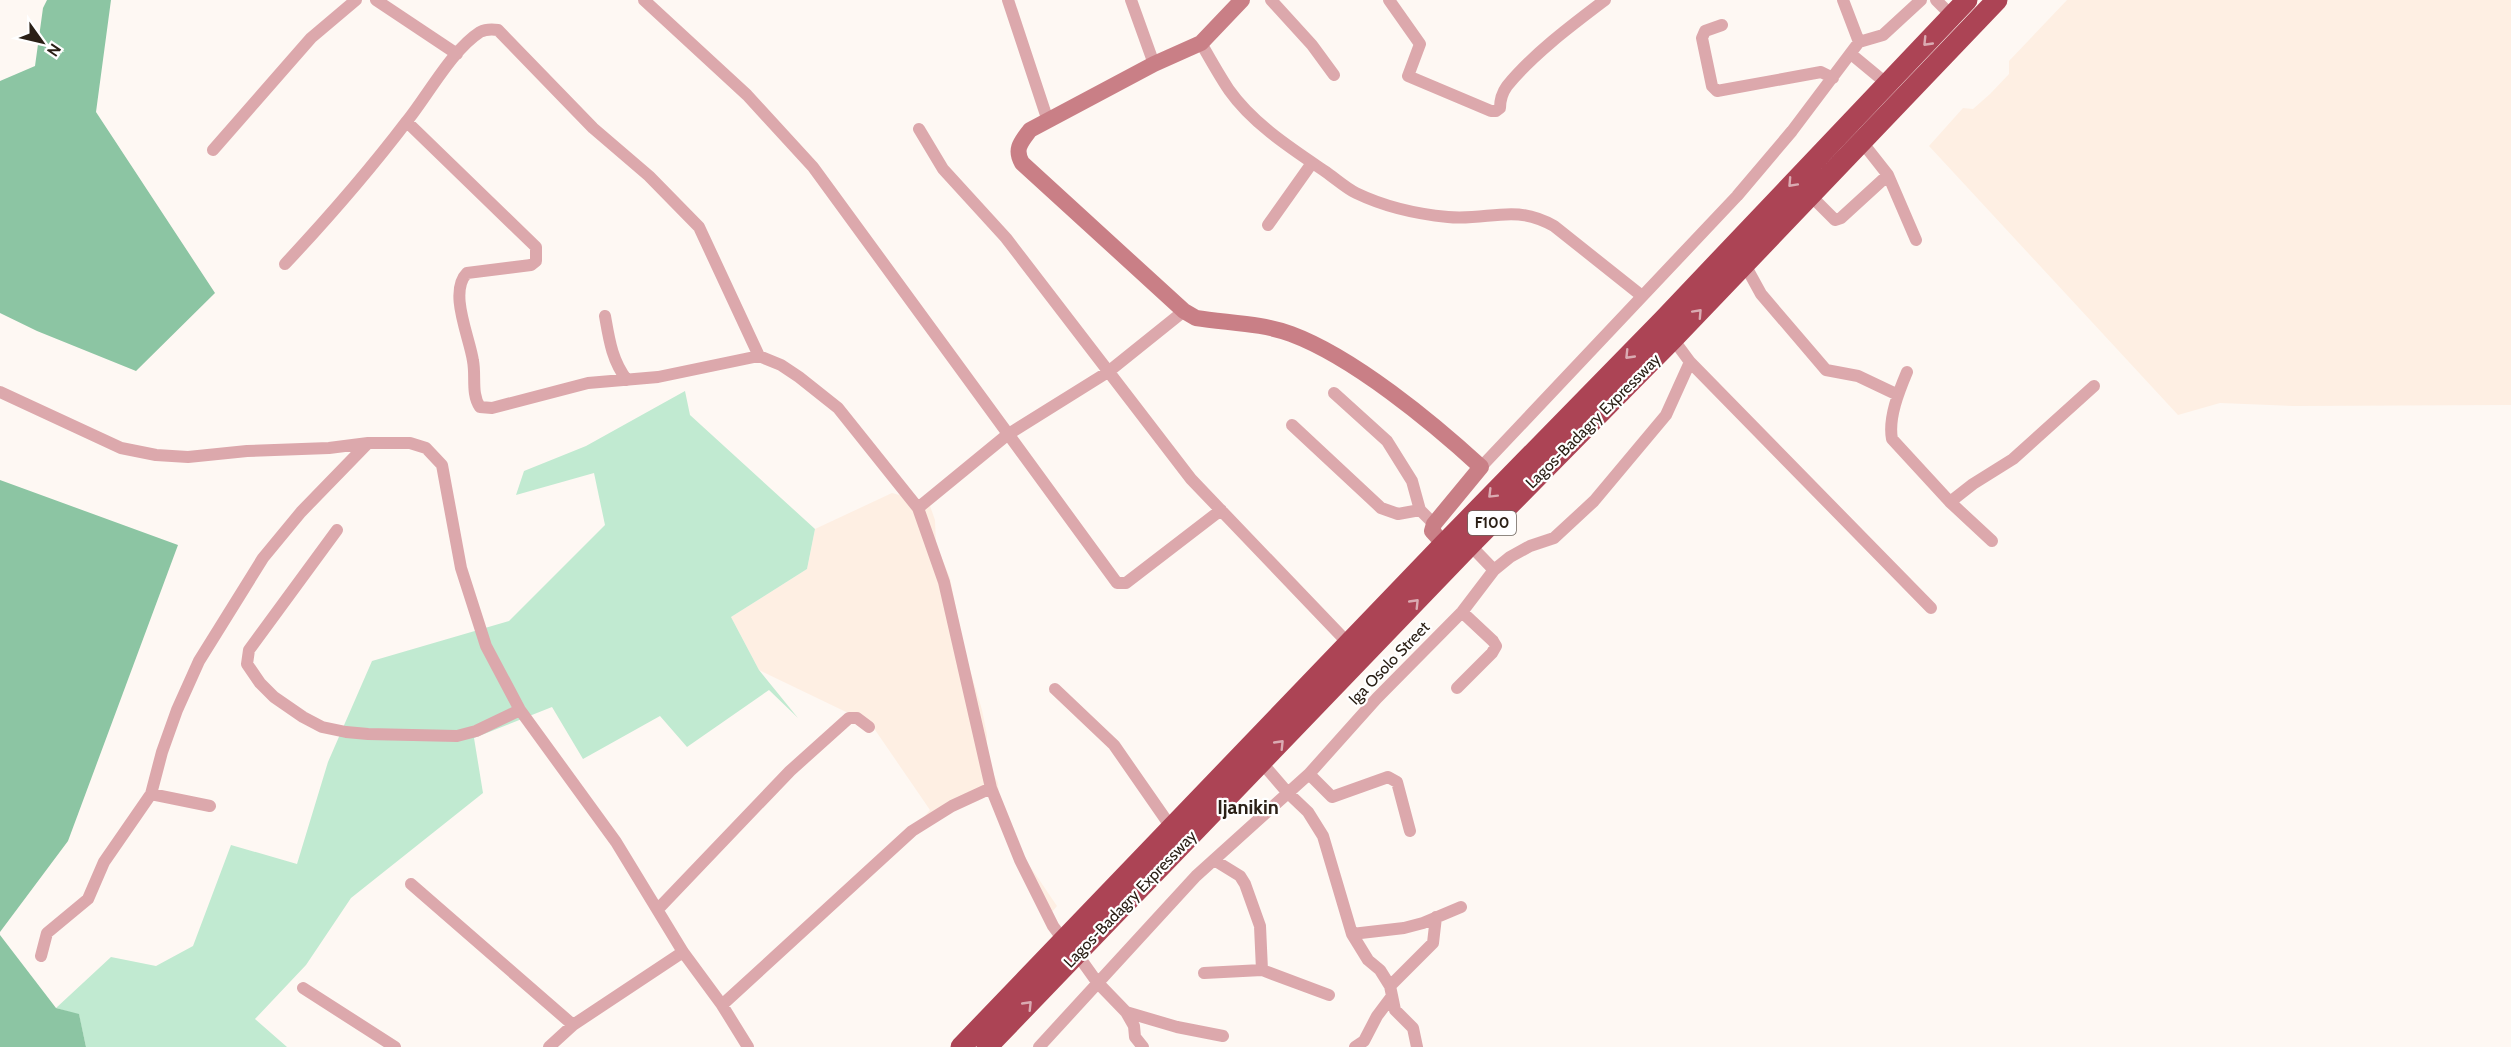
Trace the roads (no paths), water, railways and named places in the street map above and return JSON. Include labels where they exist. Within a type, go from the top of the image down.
[{"type":"highway","name":"Lagos-Badagry Expressway","points":[[987,1047],[1172,827],[1664,319],[1967,0]]},
{"type":"highway","name":"Lagos-Badagry Expressway","points":[[961,1047],[1070,948],[1262,763],[1470,545],[1673,339],[1997,0]]},
{"type":"street","points":[[213,150],[311,38],[356,0]]},
{"type":"street","points":[[376,0],[457,54]]},
{"type":"street","points":[[644,0],[747,95],[813,167],[1117,583],[1126,584],[1221,510]]},
{"type":"street","points":[[1008,0],[1048,121]]},
{"type":"street","points":[[1131,0],[1154,64]]},
{"type":"street","points":[[1242,0],[1201,43],[1154,64],[1030,130],[1019,144],[1018,155],[1022,163],[1184,311],[1196,318],[1291,334],[1317,347],[1360,372],[1436,427],[1481,467]]},
{"type":"street","points":[[1271,0],[1312,45],[1334,75]]},
{"type":"street","points":[[1389,0],[1420,44],[1408,76],[1491,111],[1500,108],[1506,87],[1555,39],[1605,0]]},
{"type":"street","points":[[1843,0],[1858,42]]},
{"type":"street","points":[[1444,544],[1432,531],[1434,525],[1481,467],[1737,196],[1833,78],[1858,42],[1882,34],[1921,0]]},
{"type":"street","points":[[1936,0],[1952,16]]},
{"type":"street","points":[[1722,25],[1705,31],[1702,38],[1712,86],[1717,91],[1821,72],[1833,78]]},
{"type":"street","points":[[285,264],[326,221],[407,122],[457,54],[479,33],[488,29],[498,30],[594,128],[649,176],[699,227],[759,356]]},
{"type":"street","points":[[1201,43],[1230,90],[1244,107],[1266,128],[1355,192],[1391,207],[1422,215],[1452,218],[1520,213],[1539,217],[1554,226],[1642,296]]},
{"type":"street","points":[[1851,54],[1886,83]]},
{"type":"street","points":[[407,122],[536,247],[536,261],[531,265],[467,273],[461,283],[461,313],[474,361],[478,405],[486,410],[588,383],[658,377],[759,356],[781,365],[838,408],[918,508],[944,582],[991,788],[1020,860],[1053,926],[1097,982],[1126,1012],[1134,1026],[1139,1042],[1126,1047]]},
{"type":"street","points":[[919,129],[943,169],[1006,238],[1191,478],[1348,644]]},
{"type":"street","points":[[1862,142],[1888,175],[1916,240]]},
{"type":"street","points":[[1268,225],[1312,163]]},
{"type":"street","points":[[1810,195],[1835,220],[1841,218],[1888,175]]},
{"type":"street","points":[[1744,263],[1761,294],[1826,370],[1858,376],[1898,395]]},
{"type":"street","points":[[918,508],[1007,435],[1108,372],[1184,311]]},
{"type":"street","points":[[605,316],[611,349],[618,369],[627,380]]},
{"type":"street","points":[[1673,339],[1690,362],[1931,608]]},
{"type":"street","name":"Iga Osolo Street","points":[[1039,1047],[1097,982],[1214,860],[1309,774],[1377,698],[1462,612],[1494,570],[1520,551],[1554,538],[1594,501],[1666,415],[1690,362]]},
{"type":"street","points":[[1907,372],[1898,395],[1890,432],[1892,439],[1950,502],[1992,541]]},
{"type":"street","points":[[1950,502],[1973,484],[2013,459],[2094,386]]},
{"type":"street","points":[[0,392],[121,448],[156,454],[189,457],[247,451],[329,448],[368,442],[410,442],[426,448],[442,465],[461,568],[486,645],[520,710],[616,842],[659,908],[683,951],[722,1005],[748,1047]]},
{"type":"street","points":[[1334,393],[1391,447],[1412,481],[1420,510],[1434,525]]},
{"type":"street","points":[[1292,425],[1381,508],[1398,514],[1420,510]]},
{"type":"street","points":[[41,956],[47,933],[88,899],[104,862],[151,794],[162,752],[177,710],[200,661],[263,558],[301,512],[368,442]]},
{"type":"street","points":[[337,530],[249,650],[247,664],[267,690],[303,717],[322,727],[368,734],[457,736],[476,731],[520,710]]},
{"type":"street","points":[[1470,545],[1494,570]]},
{"type":"street","points":[[1457,688],[1492,653],[1496,646],[1462,612]]},
{"type":"street","points":[[1055,689],[1114,745],[1172,827]]},
{"type":"street","points":[[659,908],[790,771],[849,718],[857,718],[869,727]]},
{"type":"street","points":[[1262,763],[1308,812],[1323,836],[1352,934],[1368,960],[1380,970],[1391,991],[1395,1010],[1413,1028],[1417,1047]]},
{"type":"street","points":[[1309,774],[1332,797],[1388,777],[1393,779],[1397,782],[1410,831]]},
{"type":"street","points":[[722,1005],[912,831],[952,806],[991,788]]},
{"type":"street","points":[[151,794],[210,806]]},
{"type":"street","points":[[1214,860],[1240,876],[1245,884],[1260,926],[1262,970]]},
{"type":"street","points":[[411,884],[573,1025]]},
{"type":"street","points":[[1352,934],[1404,928],[1461,907]]},
{"type":"street","points":[[1355,1047],[1364,1041],[1391,991],[1433,943],[1436,917]]},
{"type":"street","points":[[549,1047],[573,1025],[683,951]]},
{"type":"street","points":[[1204,973],[1262,970],[1329,995]]},
{"type":"street","points":[[303,988],[395,1047]]},
{"type":"street","points":[[1126,1012],[1177,1027],[1223,1035]]},
{"type":"district","name":"Ijanikin","points":[[1248,807]]}]
